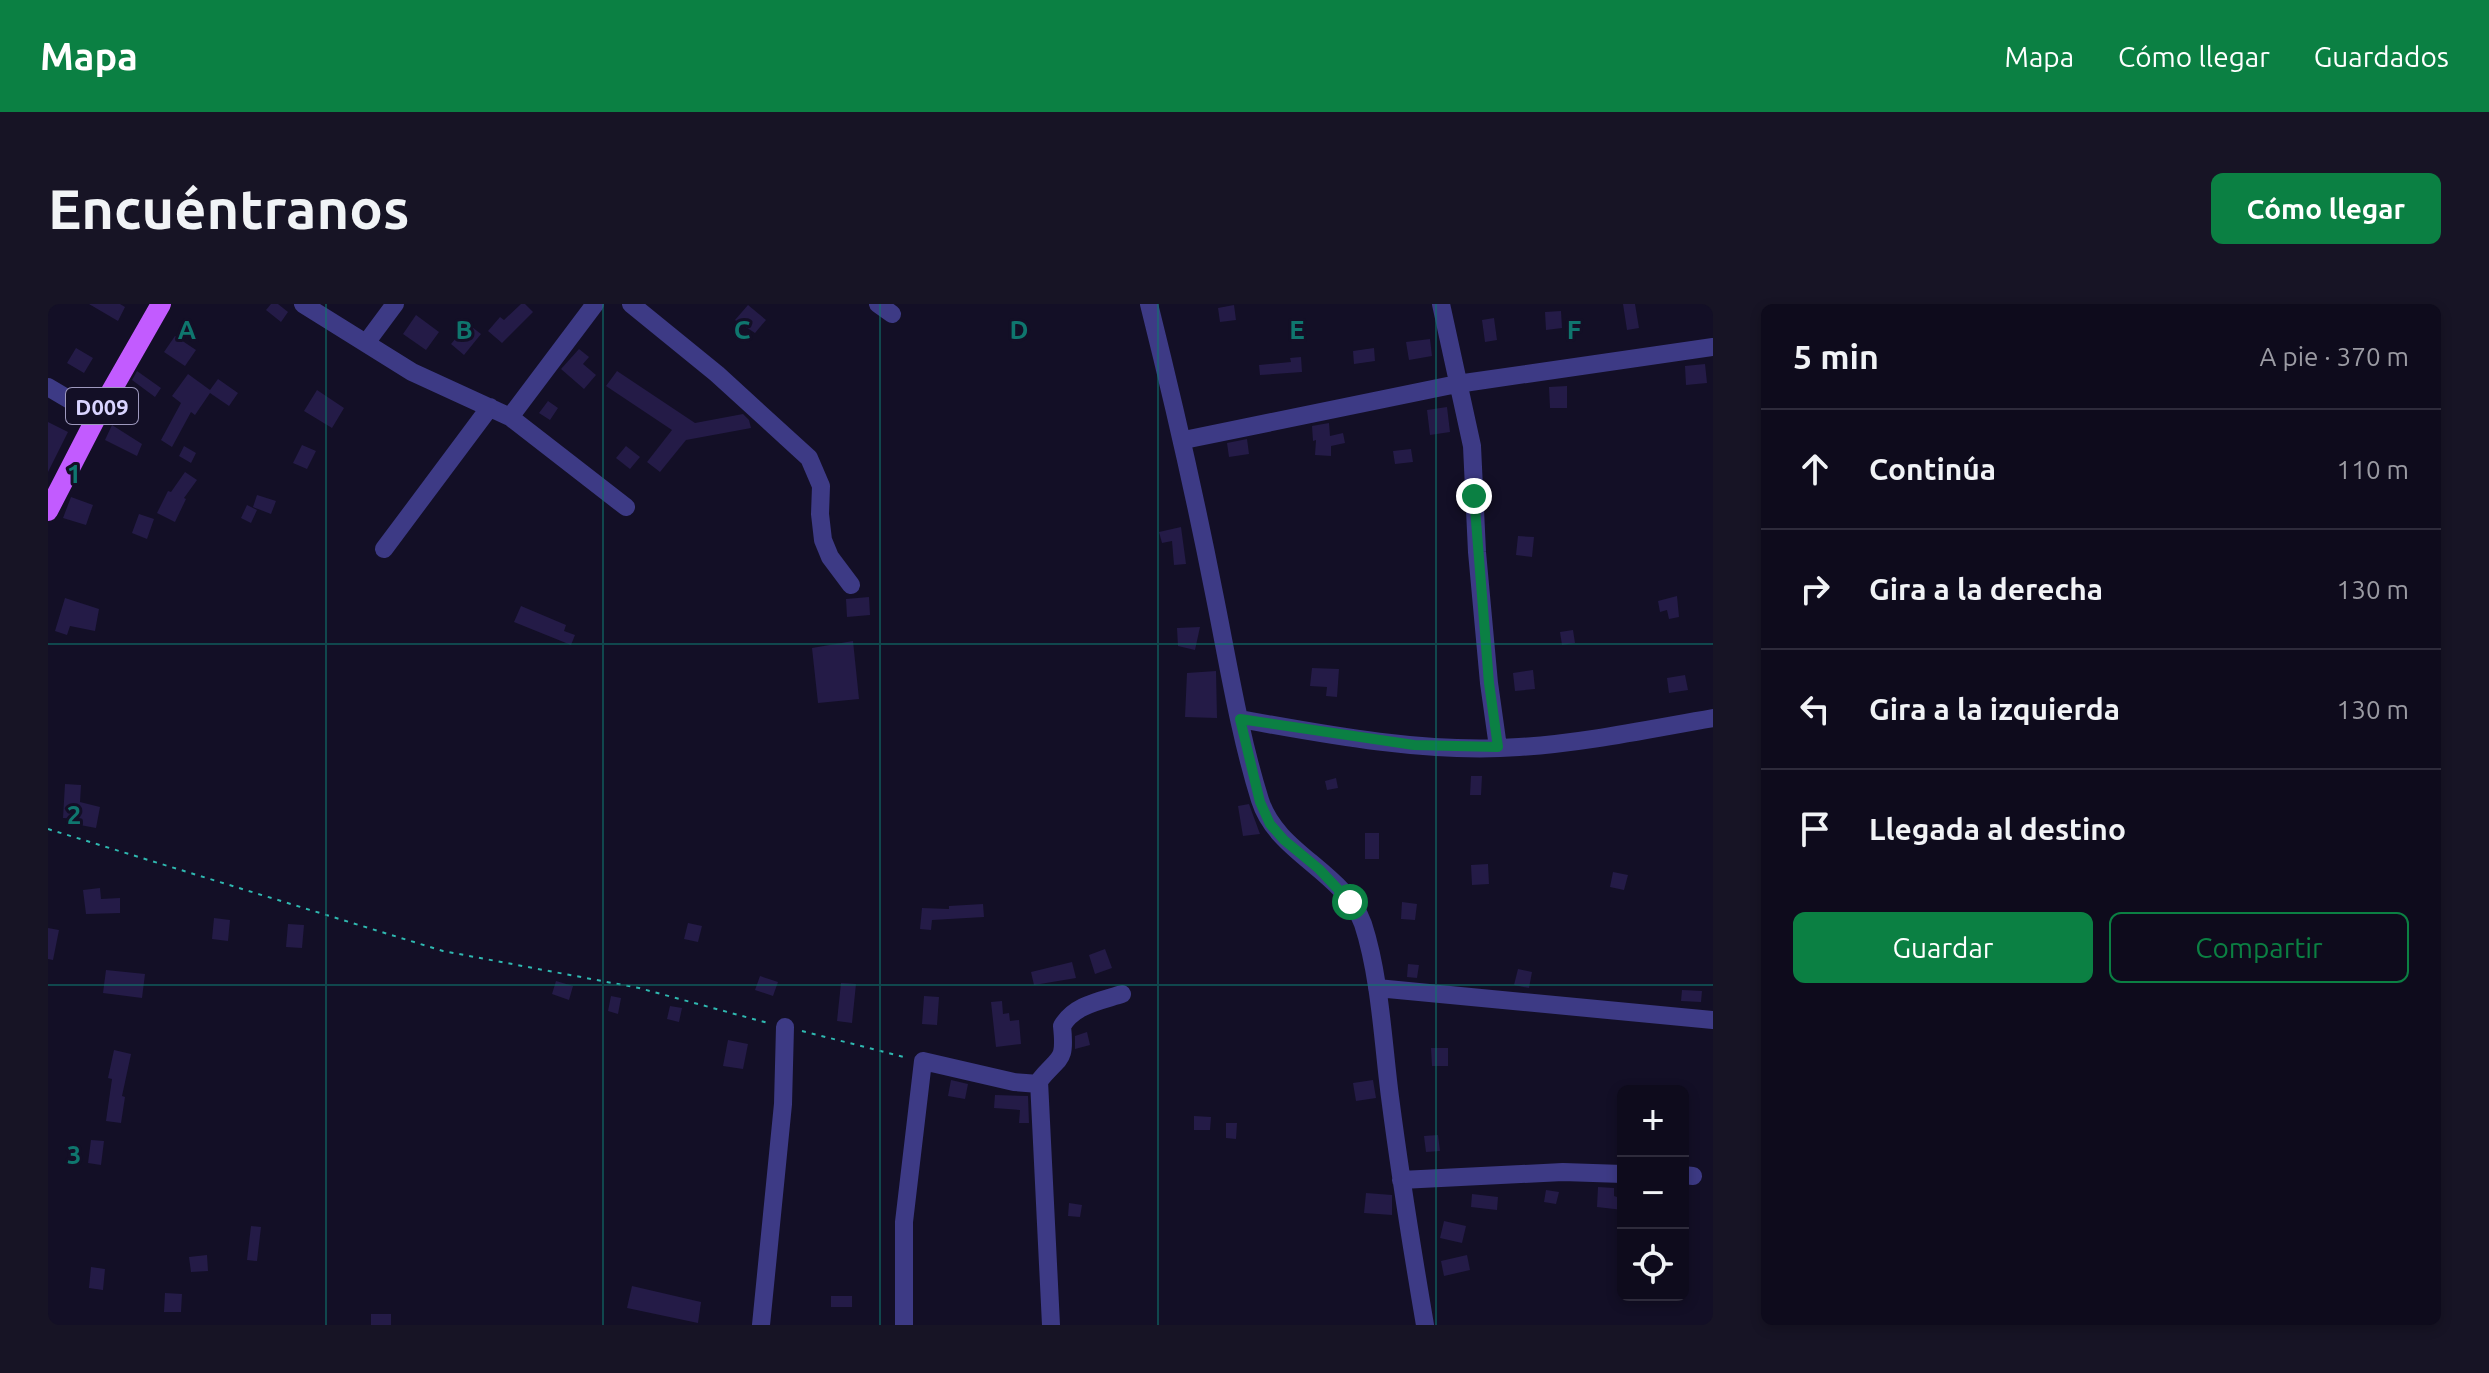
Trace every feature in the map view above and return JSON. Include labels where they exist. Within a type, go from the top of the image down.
[{"type":"main road","name":"D009","points":[[48,511],[97,416],[161,304]]},
{"type":"street","points":[[303,304],[412,372],[510,417],[626,507]]},
{"type":"street","points":[[366,343],[395,304]]},
{"type":"street","points":[[510,417],[595,304]]},
{"type":"street","points":[[631,304],[717,374],[809,458],[821,486],[823,540],[830,557],[851,585]]},
{"type":"street","points":[[1149,304],[1184,440],[1240,719],[1260,802],[1270,824],[1350,902],[1362,923],[1377,988],[1401,1180],[1425,1325]]},
{"type":"street","points":[[1441,304],[1472,446],[1477,552],[1498,747]]},
{"type":"street","points":[[1184,440],[1457,384],[1713,347]]},
{"type":"street","points":[[48,387],[97,416]]},
{"type":"street","points":[[384,549],[490,407]]},
{"type":"street","points":[[1240,719],[1414,745],[1498,747],[1572,741],[1713,718]]},
{"type":"street","points":[[1377,988],[1713,1020]]},
{"type":"street","points":[[1051,1325],[1039,1084],[1064,1052],[1062,1026],[1068,1017],[1081,1007],[1122,994]]},
{"type":"street","points":[[761,1325],[783,1104],[785,1027]]},
{"type":"street","points":[[904,1325],[904,1222],[923,1061],[1014,1082],[1039,1084]]},
{"type":"street","points":[[1401,1180],[1563,1172],[1617,1174]]},
{"type":"path","points":[[48,829],[443,951],[639,988],[923,1061]]},
{"type":"building","points":[[89,304],[120,304],[125,307],[118,321]]},
{"type":"building","points":[[271,304],[278,304],[288,312],[281,322],[266,310]]},
{"type":"building","points":[[521,304],[533,312],[502,343],[488,331],[500,317],[504,320]]},
{"type":"building","points":[[1623,304],[1635,304],[1639,328],[1627,330]]},
{"type":"building","points":[[748,305],[766,320],[755,333],[735,320]]},
{"type":"building","points":[[1234,305],[1236,320],[1220,322],[1218,308]]},
{"type":"building","points":[[1561,311],[1562,328],[1546,330],[1545,312]]},
{"type":"building","points":[[416,315],[439,332],[426,350],[403,334]]},
{"type":"building","points":[[1494,318],[1497,340],[1485,342],[1482,320]]},
{"type":"building","points":[[468,324],[481,334],[464,355],[451,344]]},
{"type":"building","points":[[175,336],[196,350],[185,366],[164,352]]},
{"type":"building","points":[[1430,339],[1432,356],[1409,360],[1406,342]]},
{"type":"building","points":[[76,348],[93,358],[84,373],[67,363]]},
{"type":"building","points":[[1374,348],[1375,361],[1354,364],[1353,351]]},
{"type":"building","points":[[579,349],[589,357],[583,364],[596,375],[584,389],[561,369]]},
{"type":"building","points":[[1301,357],[1302,372],[1260,375],[1259,365],[1291,362],[1290,358]]},
{"type":"building","points":[[1705,364],[1707,383],[1686,385],[1685,366]]},
{"type":"building","points":[[137,371],[161,388],[155,397],[132,380]]},
{"type":"building","points":[[617,371],[695,423],[743,414],[751,428],[686,440],[660,472],[647,462],[672,430],[606,386]]},
{"type":"building","points":[[188,374],[210,390],[218,379],[238,393],[229,406],[210,393],[195,415],[191,412],[172,447],[161,440],[181,403],[172,396]]},
{"type":"building","points":[[1567,386],[1567,408],[1550,408],[1549,387]]},
{"type":"building","points":[[317,390],[344,408],[332,428],[304,411]]},
{"type":"building","points":[[548,401],[558,408],[550,420],[539,413]]},
{"type":"building","points":[[1447,407],[1450,432],[1430,435],[1427,410]]},
{"type":"building","points":[[48,422],[68,432],[48,472]]},
{"type":"building","points":[[1329,423],[1330,436],[1343,433],[1345,443],[1331,446],[1331,456],[1315,455],[1316,440],[1313,441],[1312,426]]},
{"type":"building","points":[[112,425],[142,444],[137,456],[105,440]]},
{"type":"building","points":[[1247,439],[1249,454],[1229,457],[1227,443]]},
{"type":"building","points":[[302,445],[316,451],[307,469],[293,463]]},
{"type":"building","points":[[184,446],[196,453],[191,463],[179,456]]},
{"type":"building","points":[[626,446],[640,457],[630,469],[616,458]]},
{"type":"building","points":[[1411,449],[1413,462],[1395,464],[1393,451]]},
{"type":"building","points":[[185,472],[197,480],[184,498],[175,522],[157,513],[168,491],[171,492]]},
{"type":"building","points":[[257,495],[276,501],[271,514],[253,507]]},
{"type":"building","points":[[71,497],[93,505],[86,525],[63,518]]},
{"type":"building","points":[[247,505],[257,510],[251,523],[241,518]]},
{"type":"building","points":[[139,514],[154,519],[147,539],[132,533]]},
{"type":"building","points":[[1181,527],[1186,564],[1174,565],[1172,541],[1162,543],[1159,532]]},
{"type":"building","points":[[1518,536],[1534,537],[1532,557],[1516,555]]},
{"type":"building","points":[[1677,596],[1679,617],[1669,619],[1667,610],[1660,612],[1658,601]]},
{"type":"building","points":[[869,597],[870,615],[847,617],[846,599]]},
{"type":"building","points":[[65,598],[99,609],[95,631],[70,626],[67,635],[55,631]]},
{"type":"building","points":[[521,606],[566,625],[564,631],[575,635],[571,645],[514,622]]},
{"type":"building","points":[[1200,627],[1195,650],[1178,646],[1177,628]]},
{"type":"building","points":[[1573,630],[1575,643],[1562,645],[1560,632]]},
{"type":"building","points":[[853,641],[859,699],[818,703],[812,648]]},
{"type":"building","points":[[1312,668],[1339,669],[1337,697],[1326,696],[1327,687],[1310,686]]},
{"type":"building","points":[[1533,670],[1535,689],[1515,691],[1513,673]]},
{"type":"building","points":[[1216,671],[1217,718],[1185,717],[1187,673]]},
{"type":"building","points":[[1685,675],[1688,690],[1669,693],[1667,678]]},
{"type":"building","points":[[1471,776],[1482,776],[1481,795],[1470,795]]},
{"type":"building","points":[[1336,778],[1338,788],[1327,790],[1325,781]]},
{"type":"building","points":[[65,784],[81,785],[80,802],[100,807],[96,828],[80,825],[82,819],[63,818]]},
{"type":"building","points":[[1249,804],[1260,834],[1243,836],[1238,806]]},
{"type":"building","points":[[1365,833],[1379,833],[1379,859],[1365,859]]},
{"type":"building","points":[[1488,864],[1489,884],[1472,885],[1471,865]]},
{"type":"building","points":[[1613,872],[1628,875],[1624,890],[1610,887]]},
{"type":"building","points":[[100,888],[101,899],[120,898],[120,913],[86,914],[83,890]]},
{"type":"building","points":[[1402,902],[1417,904],[1415,920],[1401,919]]},
{"type":"building","points":[[983,904],[984,917],[932,920],[931,930],[920,929],[922,908],[949,909],[949,906]]},
{"type":"building","points":[[214,918],[230,920],[228,941],[212,939]]},
{"type":"building","points":[[688,923],[702,926],[698,942],[684,939]]},
{"type":"building","points":[[288,924],[304,925],[302,948],[286,947]]},
{"type":"building","points":[[48,928],[59,930],[53,960],[48,959]]},
{"type":"building","points":[[1105,949],[1112,968],[1095,974],[1089,955]]},
{"type":"building","points":[[1072,962],[1076,978],[1034,985],[1031,972]]},
{"type":"building","points":[[1408,964],[1419,965],[1417,978],[1407,977]]},
{"type":"building","points":[[1518,969],[1532,972],[1529,988],[1514,985]]},
{"type":"building","points":[[106,970],[145,974],[142,998],[103,993]]},
{"type":"building","points":[[760,976],[778,982],[773,996],[755,990]]},
{"type":"building","points":[[556,981],[573,986],[569,1000],[552,994]]},
{"type":"building","points":[[841,983],[856,984],[852,1023],[837,1021]]},
{"type":"building","points":[[1682,990],[1702,991],[1701,1002],[1681,1001]]},
{"type":"building","points":[[611,996],[621,998],[618,1014],[608,1011]]},
{"type":"building","points":[[924,996],[939,997],[937,1025],[922,1024]]},
{"type":"building","points":[[1002,1001],[1003,1014],[1009,1013],[1010,1021],[1019,1020],[1021,1044],[996,1047],[991,1002]]},
{"type":"building","points":[[670,1006],[682,1008],[679,1022],[667,1019]]},
{"type":"building","points":[[1087,1032],[1090,1045],[1075,1049],[1075,1036]]},
{"type":"building","points":[[728,1040],[748,1044],[743,1069],[723,1066]]},
{"type":"building","points":[[1431,1048],[1448,1048],[1448,1066],[1432,1066]]},
{"type":"building","points":[[114,1050],[131,1054],[122,1096],[125,1097],[121,1123],[106,1121],[112,1079],[108,1078]]},
{"type":"building","points":[[951,1080],[968,1084],[965,1099],[948,1096]]},
{"type":"building","points":[[1373,1080],[1376,1098],[1356,1101],[1353,1083]]},
{"type":"building","points":[[995,1095],[1028,1096],[1029,1123],[1019,1123],[1020,1110],[994,1108]]},
{"type":"building","points":[[1194,1116],[1211,1117],[1210,1130],[1194,1130]]},
{"type":"building","points":[[1226,1123],[1237,1123],[1236,1139],[1226,1138]]},
{"type":"building","points":[[1438,1135],[1440,1151],[1426,1152],[1424,1136]]},
{"type":"building","points":[[91,1140],[104,1141],[101,1165],[88,1163]]},
{"type":"building","points":[[1598,1187],[1614,1188],[1617,1209],[1597,1207]]},
{"type":"building","points":[[1546,1190],[1559,1192],[1556,1204],[1544,1202]]},
{"type":"building","points":[[1366,1193],[1392,1195],[1392,1215],[1364,1213]]},
{"type":"building","points":[[1472,1194],[1498,1197],[1497,1210],[1471,1207]]},
{"type":"building","points":[[1069,1203],[1082,1205],[1080,1217],[1068,1216]]},
{"type":"building","points":[[1444,1221],[1466,1226],[1462,1243],[1440,1238]]},
{"type":"building","points":[[251,1226],[261,1227],[257,1261],[247,1260]]},
{"type":"building","points":[[207,1255],[208,1271],[191,1272],[189,1257]]},
{"type":"building","points":[[1467,1255],[1470,1270],[1444,1276],[1441,1261]]},
{"type":"building","points":[[91,1267],[105,1269],[103,1290],[89,1288]]},
{"type":"building","points":[[632,1286],[701,1302],[698,1323],[627,1308]]},
{"type":"building","points":[[165,1293],[182,1294],[181,1312],[164,1312]]},
{"type":"building","points":[[831,1296],[852,1296],[852,1307],[831,1307]]},
{"type":"building","points":[[371,1314],[391,1314],[391,1325],[371,1325]]},
{"type":"route","points":[[1350,902],[1270,824],[1260,802],[1240,719],[1414,745],[1498,747],[1489,683],[1474,496]]}]
